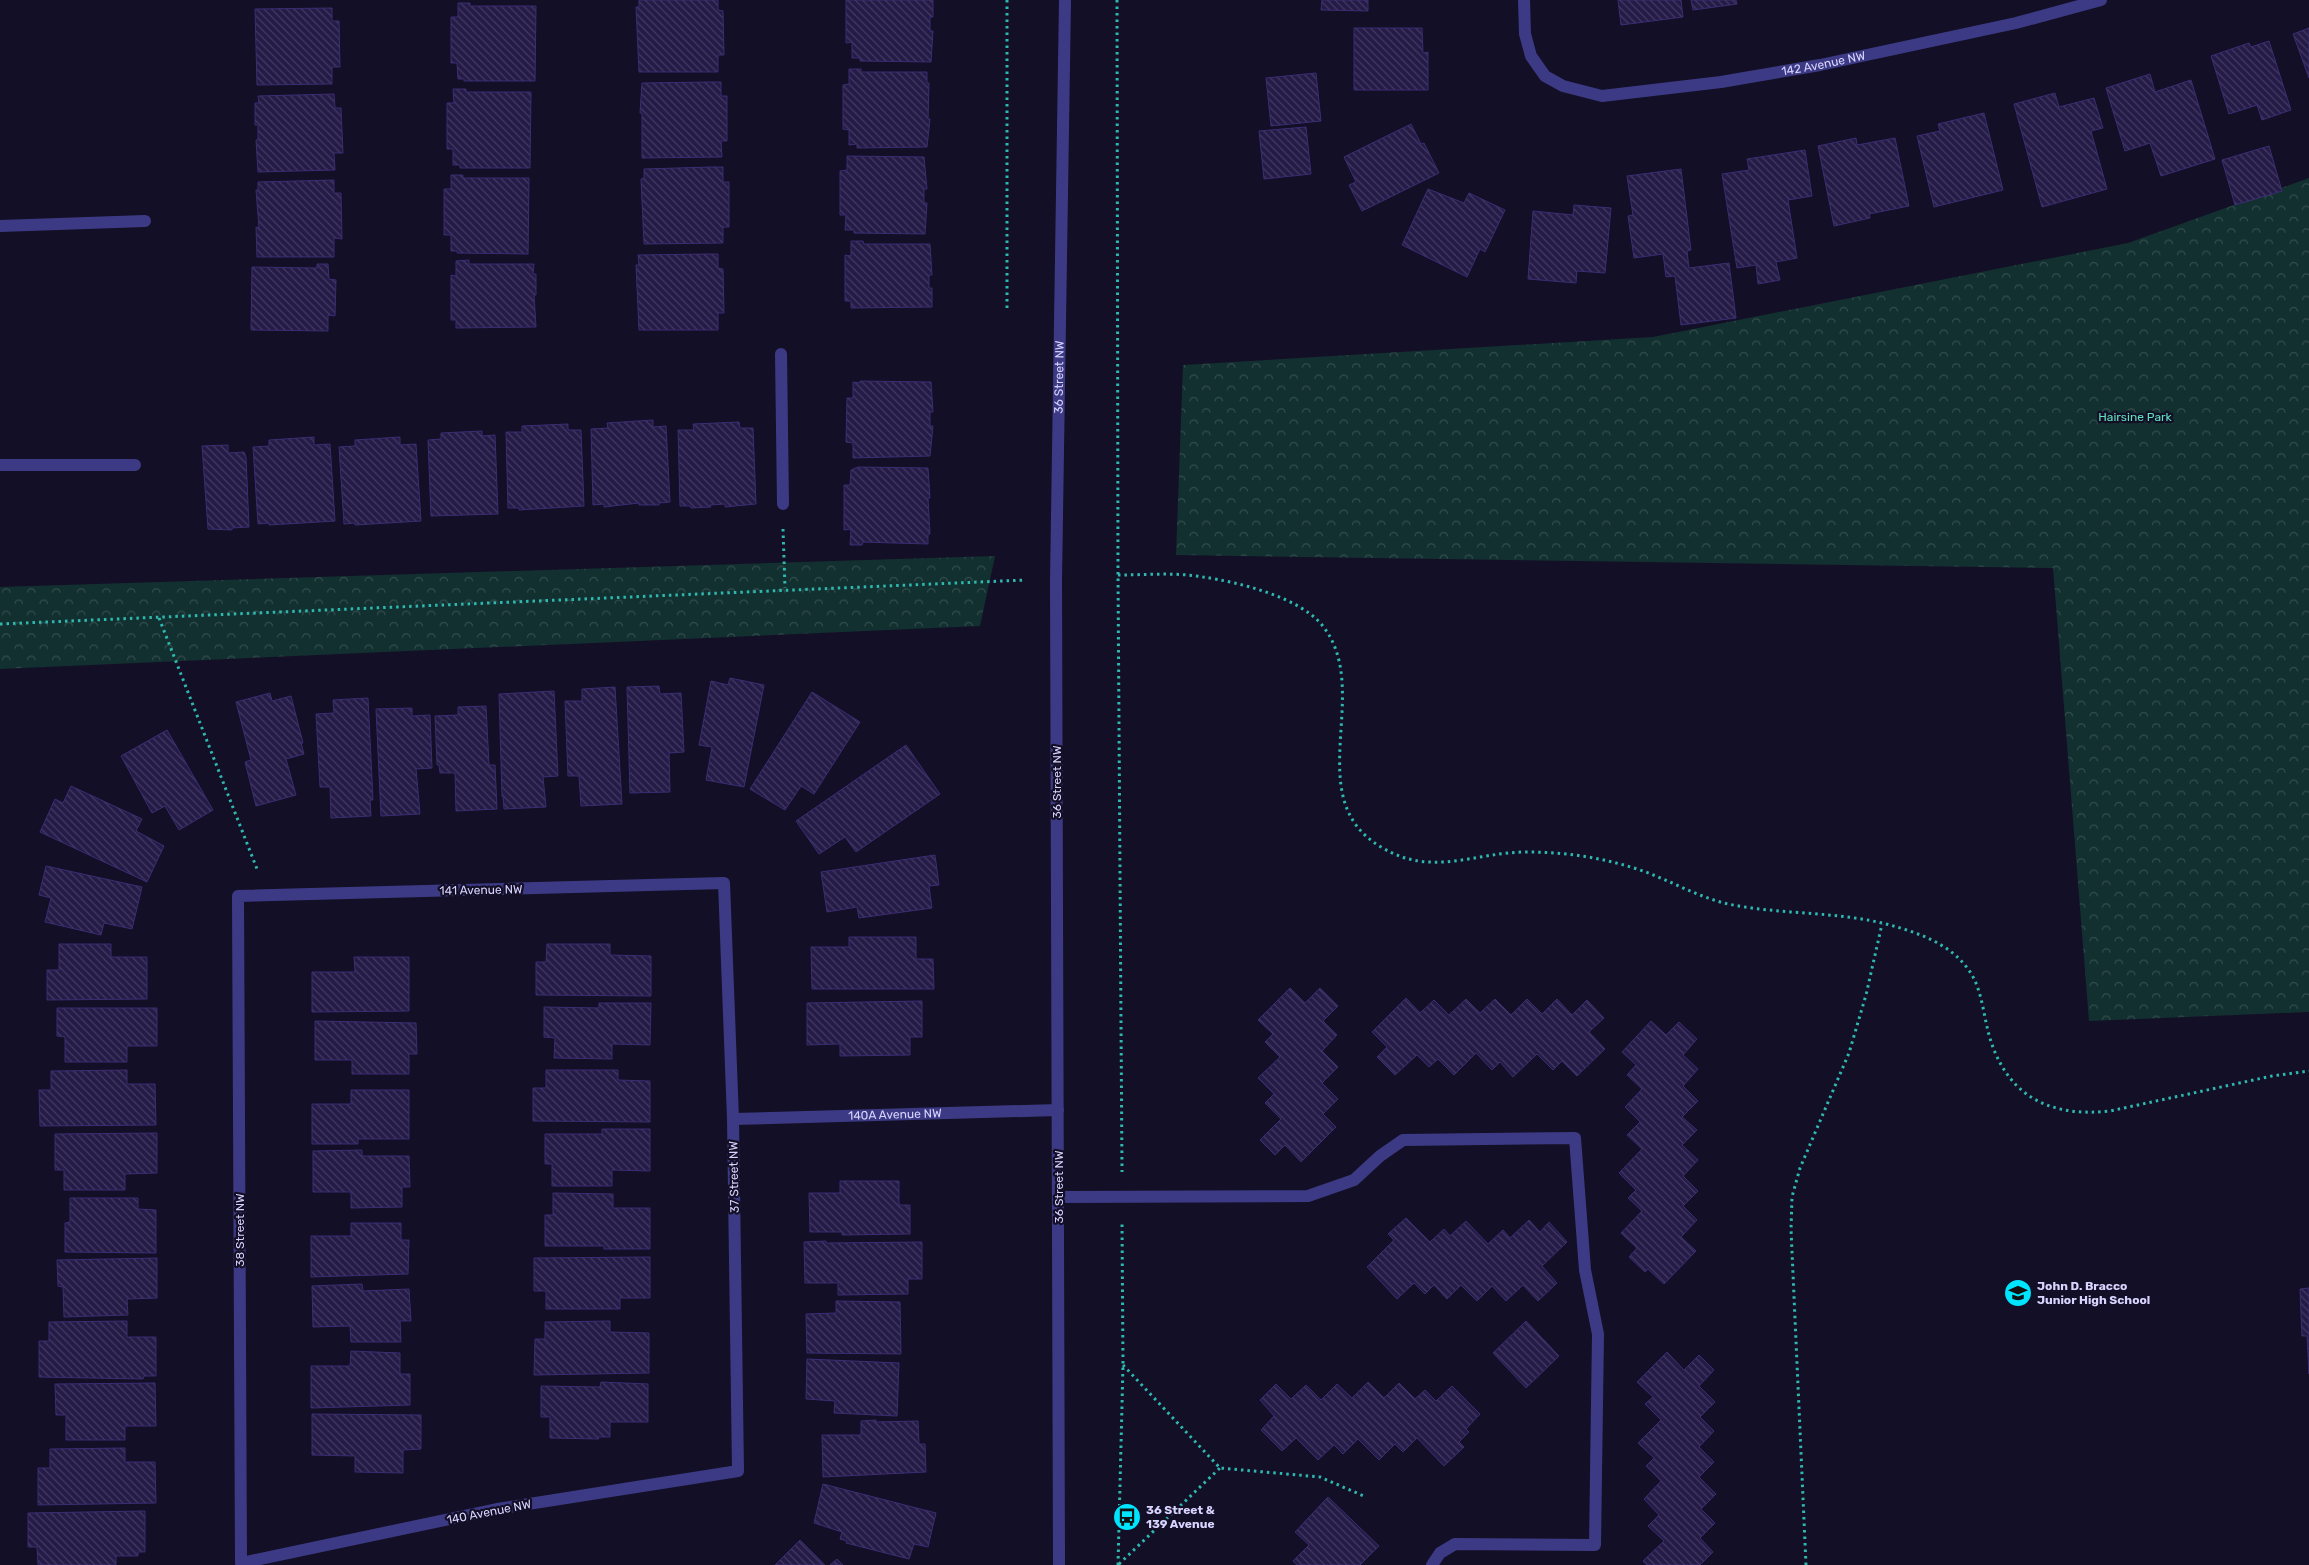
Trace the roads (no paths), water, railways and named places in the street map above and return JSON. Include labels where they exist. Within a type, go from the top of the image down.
[{"type":"street","name":"36 Street NW","points":[[1059,1565],[1056,570],[1065,0]]},
{"type":"street","name":"142 Avenue NW","points":[[1524,0],[1525,34],[1531,56],[1545,76],[1563,86],[1602,96],[1625,95],[1820,65],[2016,23],[2101,0]]},
{"type":"street","points":[[0,226],[145,221]]},
{"type":"street","points":[[781,354],[783,504]]},
{"type":"street","points":[[0,465],[135,465]]},
{"type":"street","name":"141 Avenue NW","points":[[238,896],[724,884]]},
{"type":"street","name":"37 Street NW","points":[[724,884],[733,1119],[738,1471]]},
{"type":"street","name":"38 Street NW","points":[[238,896],[241,1563]]},
{"type":"street","name":"140A Avenue NW","points":[[733,1119],[1058,1110]]},
{"type":"street","points":[[1059,1197],[1308,1196],[1354,1180],[1380,1156],[1403,1140],[1574,1138],[1585,1270],[1598,1334],[1595,1545],[1455,1544],[1440,1553],[1432,1565]]},
{"type":"street","name":"140 Avenue NW","points":[[241,1563],[497,1509],[738,1471]]},
{"type":"place","name":"John D. Bracco Junior High School","points":[[2018,1293]]},
{"type":"place","name":"36 Street & 139 Avenue","points":[[1127,1517]]},
{"type":"park label","name":"Hairsine Park","points":[[2135,417]]}]
